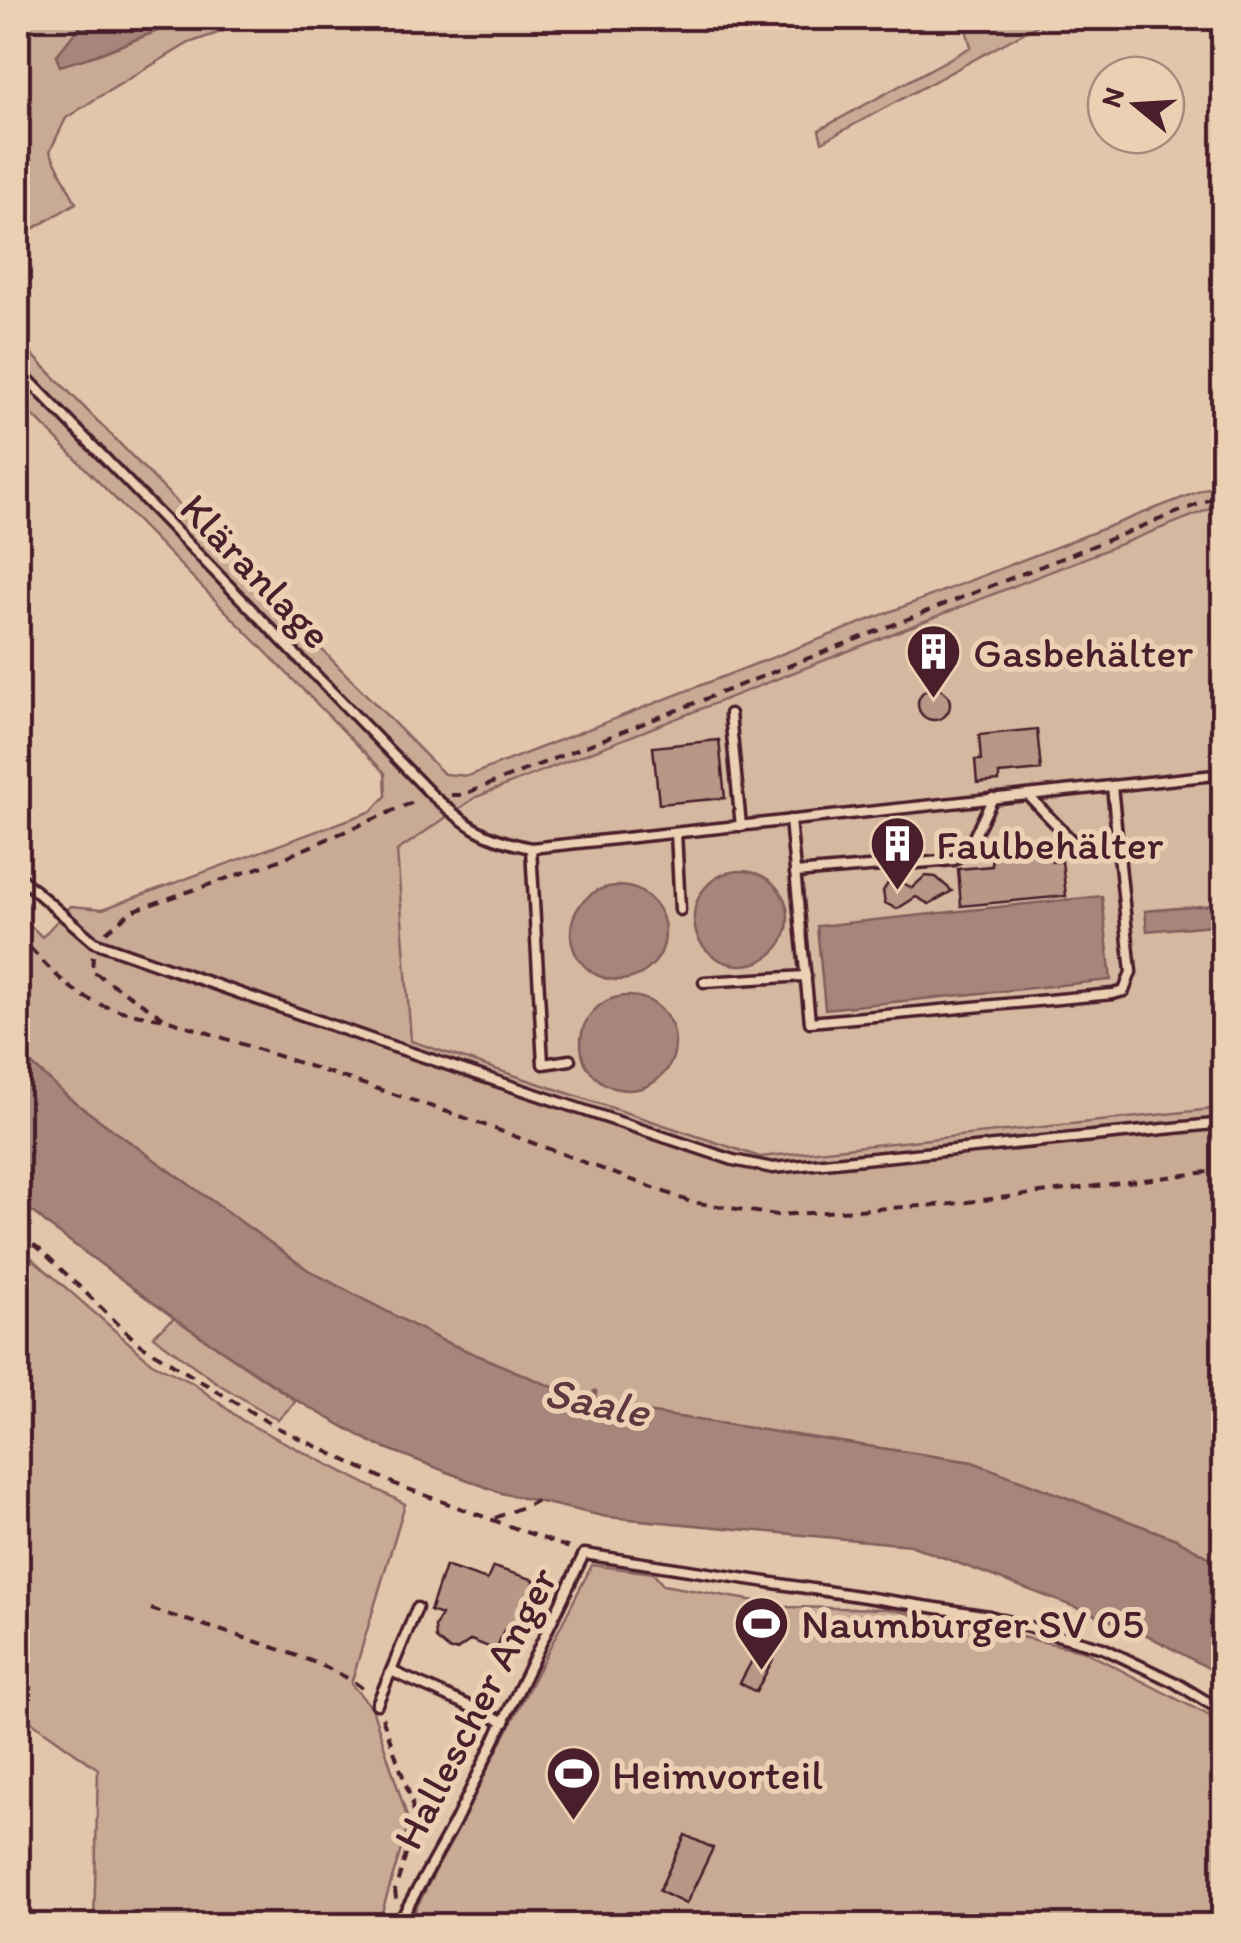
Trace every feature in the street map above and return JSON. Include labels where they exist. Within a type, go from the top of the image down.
[{"type":"lane","name":"Kläranlage","points":[[18,369],[432,794],[477,833],[532,848]]},
{"type":"lane","points":[[730,714],[742,826]]},
{"type":"lane","points":[[570,1060],[543,1064],[532,848],[1224,774]]},
{"type":"lane","points":[[790,820],[810,1022],[1124,991],[1132,972],[1112,786]]},
{"type":"lane","points":[[1028,795],[1072,842],[1118,837]]},
{"type":"lane","points":[[795,873],[954,860],[969,848],[993,798]]},
{"type":"lane","points":[[676,832],[680,910]]},
{"type":"lane","points":[[18,876],[94,942],[733,1160],[774,1168],[1224,1123]]},
{"type":"lane","points":[[704,982],[806,976]]},
{"type":"lane","name":"Hallescher Anger","points":[[398,1925],[455,1822],[584,1554],[989,1616],[1104,1648],[1224,1712]]},
{"type":"lane","points":[[376,1704],[417,1608]]},
{"type":"lane","points":[[390,1671],[505,1722]]},
{"type":"path","points":[[166,1018],[92,971],[94,942],[132,911],[272,863],[432,794],[462,795],[1224,494]]},
{"type":"path","points":[[18,1236],[40,1249],[138,1343],[274,1426],[397,1485],[584,1554]]},
{"type":"path","points":[[495,1518],[537,1501]]},
{"type":"path","points":[[152,1610],[322,1666],[358,1683],[376,1704],[412,1802],[414,1828],[395,1890],[398,1925]]},
{"type":"shaded area","points":[[18,18],[100,18],[80,26],[57,56],[61,65],[190,18],[261,18],[189,43],[66,118],[50,151],[76,203],[18,238]]},
{"type":"shaded area","points":[[100,18],[190,18],[60,66],[56,56],[80,26]]},
{"type":"shaded area","points":[[963,18],[1051,18],[822,142],[819,130],[971,47]]},
{"type":"shaded area","points":[[18,340],[444,774],[468,776],[1223,482],[1223,504],[476,797],[397,851],[411,1041],[760,1157],[1223,1108],[1223,1565],[1176,1539],[972,1462],[593,1404],[441,1340],[308,1270],[70,1099],[18,1052],[18,913],[42,937],[71,906],[103,909],[372,811],[386,796],[385,773],[18,400]]},
{"type":"shaded area","points":[[1223,504],[1223,1108],[760,1157],[410,1041],[397,851],[476,797]]},
{"type":"shaded area","points":[[732,871],[750,871],[775,884],[785,900],[785,936],[775,952],[750,965],[732,965],[707,952],[694,927],[694,909],[707,884]]},
{"type":"shaded area","points":[[618,886],[636,889],[651,900],[662,915],[662,951],[651,966],[636,977],[618,980],[600,977],[585,966],[574,951],[571,933],[574,915],[585,900],[600,889]]},
{"type":"shaded area","points":[[1102,896],[1111,980],[825,1009],[817,926]]},
{"type":"shaded area","points":[[1223,904],[1223,924],[1147,931],[1145,911]]},
{"type":"shaded area","points":[[628,996],[646,999],[661,1010],[672,1025],[672,1061],[661,1076],[646,1087],[628,1090],[610,1087],[595,1076],[584,1061],[581,1043],[584,1025],[595,1010],[610,999]]},
{"type":"shaded area","points":[[18,1052],[70,1099],[308,1270],[441,1340],[593,1404],[972,1462],[1176,1539],[1223,1565],[1223,1676],[1141,1632],[910,1545],[607,1517],[501,1493],[373,1443],[296,1400],[174,1318],[18,1199]]},
{"type":"shaded area","points":[[18,1246],[152,1363],[193,1383],[243,1421],[405,1504],[351,1684],[372,1708],[409,1823],[378,1925],[94,1925],[98,1769],[18,1712]]},
{"type":"shaded area","points":[[174,1318],[296,1401],[278,1420],[220,1385],[153,1336]]},
{"type":"shaded area","points":[[592,1565],[653,1573],[663,1585],[789,1607],[889,1609],[1082,1650],[1223,1723],[1223,1925],[407,1926]]},
{"type":"building","name":"Gasbehälter","points":[[934,688],[946,692],[950,704],[946,716],[934,720],[922,716],[918,704],[922,692]]},
{"type":"building","points":[[1037,729],[1041,770],[999,774],[999,781],[977,783],[975,760],[981,760],[979,735]]},
{"type":"building","points":[[719,740],[725,798],[659,804],[653,747]]},
{"type":"building","points":[[1050,838],[1052,862],[1062,861],[1066,896],[961,906],[958,869],[992,866],[990,843]]},
{"type":"building","points":[[925,876],[936,877],[952,891],[929,904],[916,897],[897,909],[885,903],[883,891],[888,883],[898,880],[912,888]]},
{"type":"building","points":[[445,1566],[487,1580],[493,1567],[535,1580],[514,1632],[504,1630],[496,1650],[471,1640],[457,1650],[449,1650],[436,1639],[435,1627],[441,1615],[430,1611]]},
{"type":"building","points":[[763,1640],[779,1648],[756,1692],[740,1683]]},
{"type":"building","points":[[685,1835],[713,1848],[686,1904],[659,1891]]},
{"type":"waterway","name":"Saale","points":[[593,1409],[595,1392]]},
{"type":"place","name":"Gasbehälter","points":[[934,701]]},
{"type":"place","name":"Faulbehälter","points":[[897,893]]},
{"type":"place","name":"Naumburger SV 05","points":[[762,1672]]},
{"type":"place","name":"Heimvorteil","points":[[573,1823]]}]
